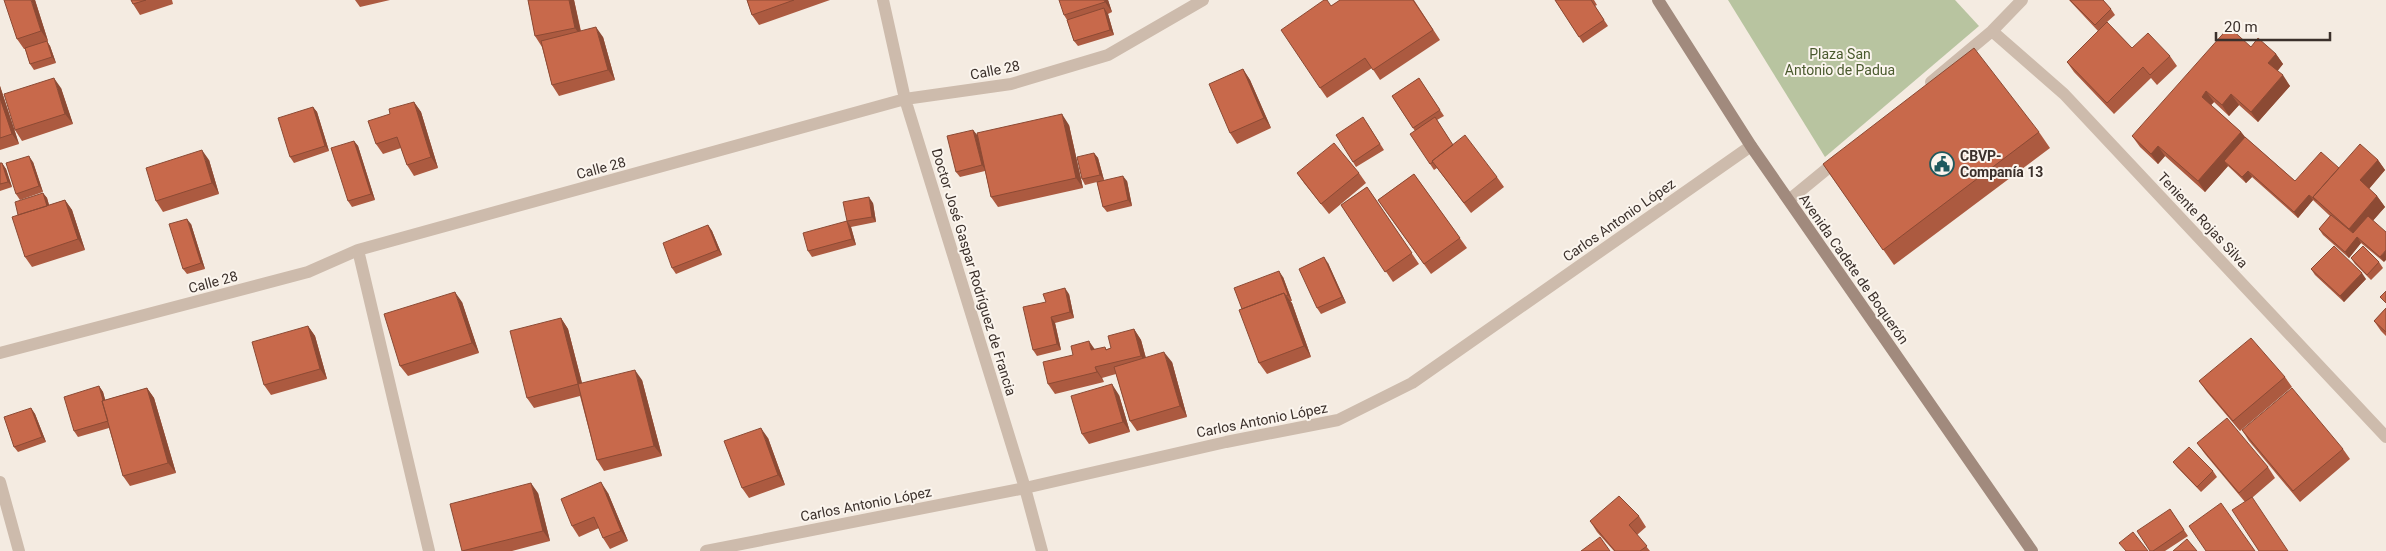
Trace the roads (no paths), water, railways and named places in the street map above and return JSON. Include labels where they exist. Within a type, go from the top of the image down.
[{"type":"main road","name":"Avenida Cadete de Boquerón","points":[[1658,0],[1751,146],[2032,551]]},
{"type":"street","name":"Doctor José Gaspar Rodríguez de Francia","points":[[882,0],[905,99],[1025,488],[1042,551]]},
{"type":"street","name":"Calle 28","points":[[0,353],[308,272],[358,250],[905,99],[1011,84],[1108,55],[1203,0]]},
{"type":"street","points":[[1924,87],[1992,31],[2022,0]]},
{"type":"street","name":"Teniente Rojas Silva","points":[[1992,31],[2064,94],[2386,437]]},
{"type":"street","name":"Carlos Antonio López","points":[[706,551],[1025,488],[1226,442],[1338,420],[1412,383],[1751,146]]},
{"type":"street","points":[[1789,200],[1849,150]]},
{"type":"street","points":[[358,250],[429,551]]},
{"type":"street","points":[[0,482],[19,551]]},
{"type":"place","name":"CBVP- Companía 13","points":[[1942,164]]},
{"type":"park label","name":"Plaza San Antonio de Padua","points":[[1840,62]]}]
